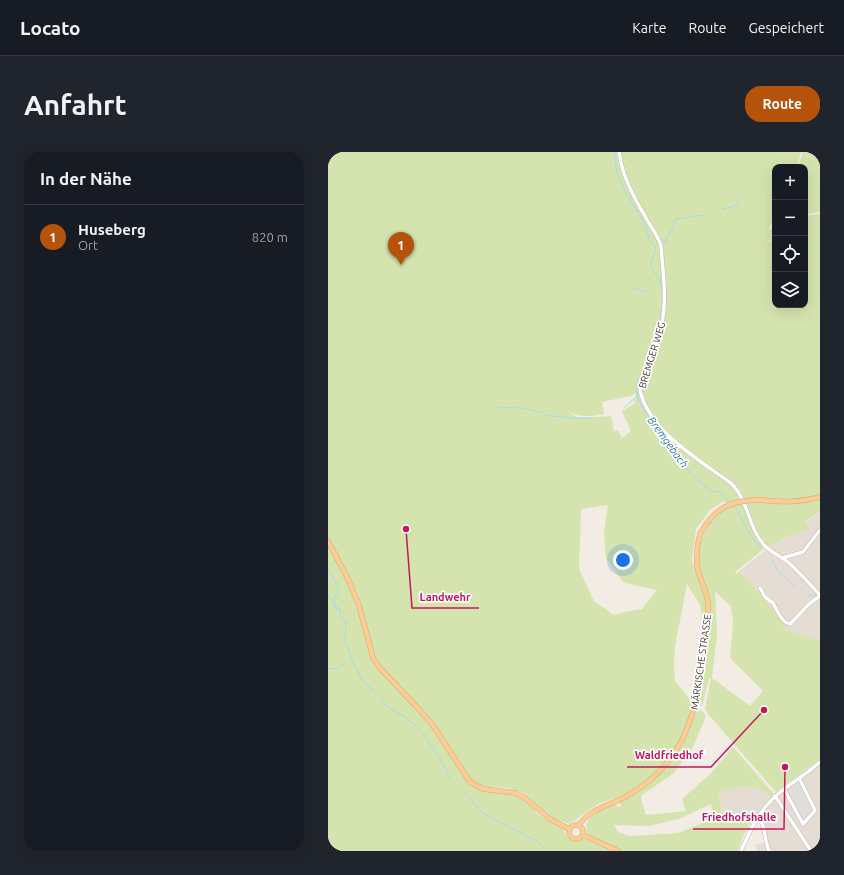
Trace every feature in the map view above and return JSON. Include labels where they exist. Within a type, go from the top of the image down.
[{"type":"main road","name":"MÄRKISCHE STRASSE","points":[[579,825],[592,812],[632,793],[656,776],[675,753],[689,726],[696,703],[708,612],[707,596],[696,561],[696,547],[700,534],[706,523],[723,508],[748,499],[785,503],[800,502],[820,497]]},
{"type":"main road","points":[[328,541],[348,577],[359,606],[373,658],[380,668],[432,724],[470,782],[483,789],[516,793],[526,798],[550,819],[569,829]]},
{"type":"main road","points":[[573,825],[579,825],[583,829],[583,835],[579,839],[574,839],[570,836],[569,829],[573,825]]},
{"type":"main road","points":[[583,835],[618,851]]},
{"type":"street","name":"BREMGER WEG","points":[[619,152],[623,172],[627,182],[644,215],[660,239],[661,246],[664,309],[661,328],[652,360],[641,383],[640,393],[647,408],[664,431],[738,490],[746,506],[752,526],[765,546],[788,562],[819,595]]},
{"type":"street","points":[[782,558],[803,552],[820,530]]},
{"type":"street","points":[[760,588],[765,597],[773,603],[782,619],[790,624],[819,595]]},
{"type":"street","points":[[741,851],[748,833],[758,816],[775,796],[820,762]]},
{"type":"street","points":[[784,789],[803,824],[815,810],[799,778]]},
{"type":"street","points":[[775,796],[812,851]]},
{"type":"street","points":[[758,816],[763,822],[766,843],[769,851]]},
{"type":"shaded area","points":[[820,511],[820,641],[783,629],[783,626],[786,626],[756,589],[739,571],[771,546],[787,537],[809,529],[806,522]]},
{"type":"shaded area","points":[[820,759],[820,851],[757,851],[756,845],[767,842],[765,823],[759,820],[756,814],[745,813],[722,816],[719,793],[735,788],[750,787],[763,789],[772,796]]},
{"type":"shaded area","points":[[802,778],[820,810],[801,830],[782,794]]},
{"type":"green space","points":[[328,152],[801,152],[798,164],[772,164],[772,221],[769,229],[772,230],[772,238],[764,244],[771,241],[772,240],[772,308],[808,308],[808,216],[820,214],[820,511],[806,521],[809,529],[787,537],[771,546],[763,545],[764,549],[735,572],[737,574],[739,571],[756,589],[787,626],[783,626],[784,629],[820,641],[820,759],[776,792],[707,713],[705,708],[711,678],[709,679],[702,706],[699,705],[698,702],[706,656],[710,606],[700,564],[700,545],[707,528],[713,520],[729,507],[724,501],[711,509],[696,529],[692,560],[705,599],[706,609],[704,630],[700,605],[687,584],[675,646],[674,665],[675,681],[693,703],[690,718],[684,732],[677,746],[668,758],[646,780],[634,789],[597,805],[569,824],[551,817],[521,792],[508,788],[491,787],[490,793],[504,792],[518,795],[538,814],[563,829],[568,838],[571,840],[576,841],[583,839],[608,848],[609,851],[328,851]],"holes":[[[635,393],[636,396],[634,404],[622,411],[631,431],[622,438],[618,430],[614,431],[611,416],[578,418],[568,412],[585,416],[604,414],[602,402],[631,396]],[[608,505],[604,533],[606,558],[624,583],[657,590],[642,609],[614,615],[594,601],[579,569],[581,509]],[[715,592],[731,606],[733,623],[730,658],[763,691],[750,706],[712,678],[717,634]]]},
{"type":"green space","points":[[803,152],[820,152],[820,212],[808,214],[808,164],[799,164]]},
{"type":"green space","points":[[697,708],[700,709],[706,716],[693,747],[674,773],[642,795],[641,799],[646,815],[686,811],[682,799],[710,774],[733,747],[774,794],[772,797],[759,789],[746,787],[719,793],[722,816],[745,813],[756,814],[742,838],[738,851],[622,851],[587,834],[587,823],[593,815],[613,804],[619,807],[621,806],[619,801],[648,784],[669,764],[678,752]],"holes":[[[711,804],[713,819],[678,833],[630,836],[618,832],[614,825],[649,826],[679,819]]]},
{"type":"waterway","name":"Bremgebach","points":[[614,152],[617,173],[626,193],[646,227],[649,239],[655,247],[656,251],[653,257],[652,266],[661,284],[662,304]]},
{"type":"waterway","points":[[722,209],[735,206],[742,197]]},
{"type":"waterway","points":[[663,244],[673,228],[676,219],[705,215]]},
{"type":"waterway","points":[[634,288],[646,292]]},
{"type":"waterway","name":"Bremgebach","points":[[661,311],[651,356],[636,384],[638,399],[645,412],[691,474],[707,488],[719,492],[730,502]]},
{"type":"waterway","points":[[624,408],[637,396]]},
{"type":"waterway","points":[[498,408],[518,407],[543,413]]},
{"type":"waterway","points":[[546,415],[569,418],[593,418]]},
{"type":"waterway","name":"Bremgebach","points":[[734,505],[751,536],[761,549]]},
{"type":"waterway","name":"Bremgebach","points":[[772,559],[778,571],[795,587]]},
{"type":"waterway","points":[[328,568],[338,587],[338,594],[334,599],[335,605],[338,608]]},
{"type":"waterway","points":[[328,594],[336,609],[340,609],[341,618],[346,622],[345,642],[351,659],[362,680],[375,692]]},
{"type":"waterway","name":"Bremgebach","points":[[808,595],[817,595]]},
{"type":"waterway","points":[[328,669],[337,668],[347,664]]},
{"type":"waterway","points":[[381,699],[386,706],[405,717],[424,735],[445,767],[450,779]]},
{"type":"waterway","points":[[464,793],[484,814],[538,842],[548,851]]},
{"type":"place","name":"Huseberg","points":[[401,265]]},
{"type":"place","name":"Landwehr","points":[[406,529]]},
{"type":"place","name":"Waldfriedhof","points":[[764,710]]},
{"type":"place","name":"Friedhofshalle","points":[[785,767]]}]
